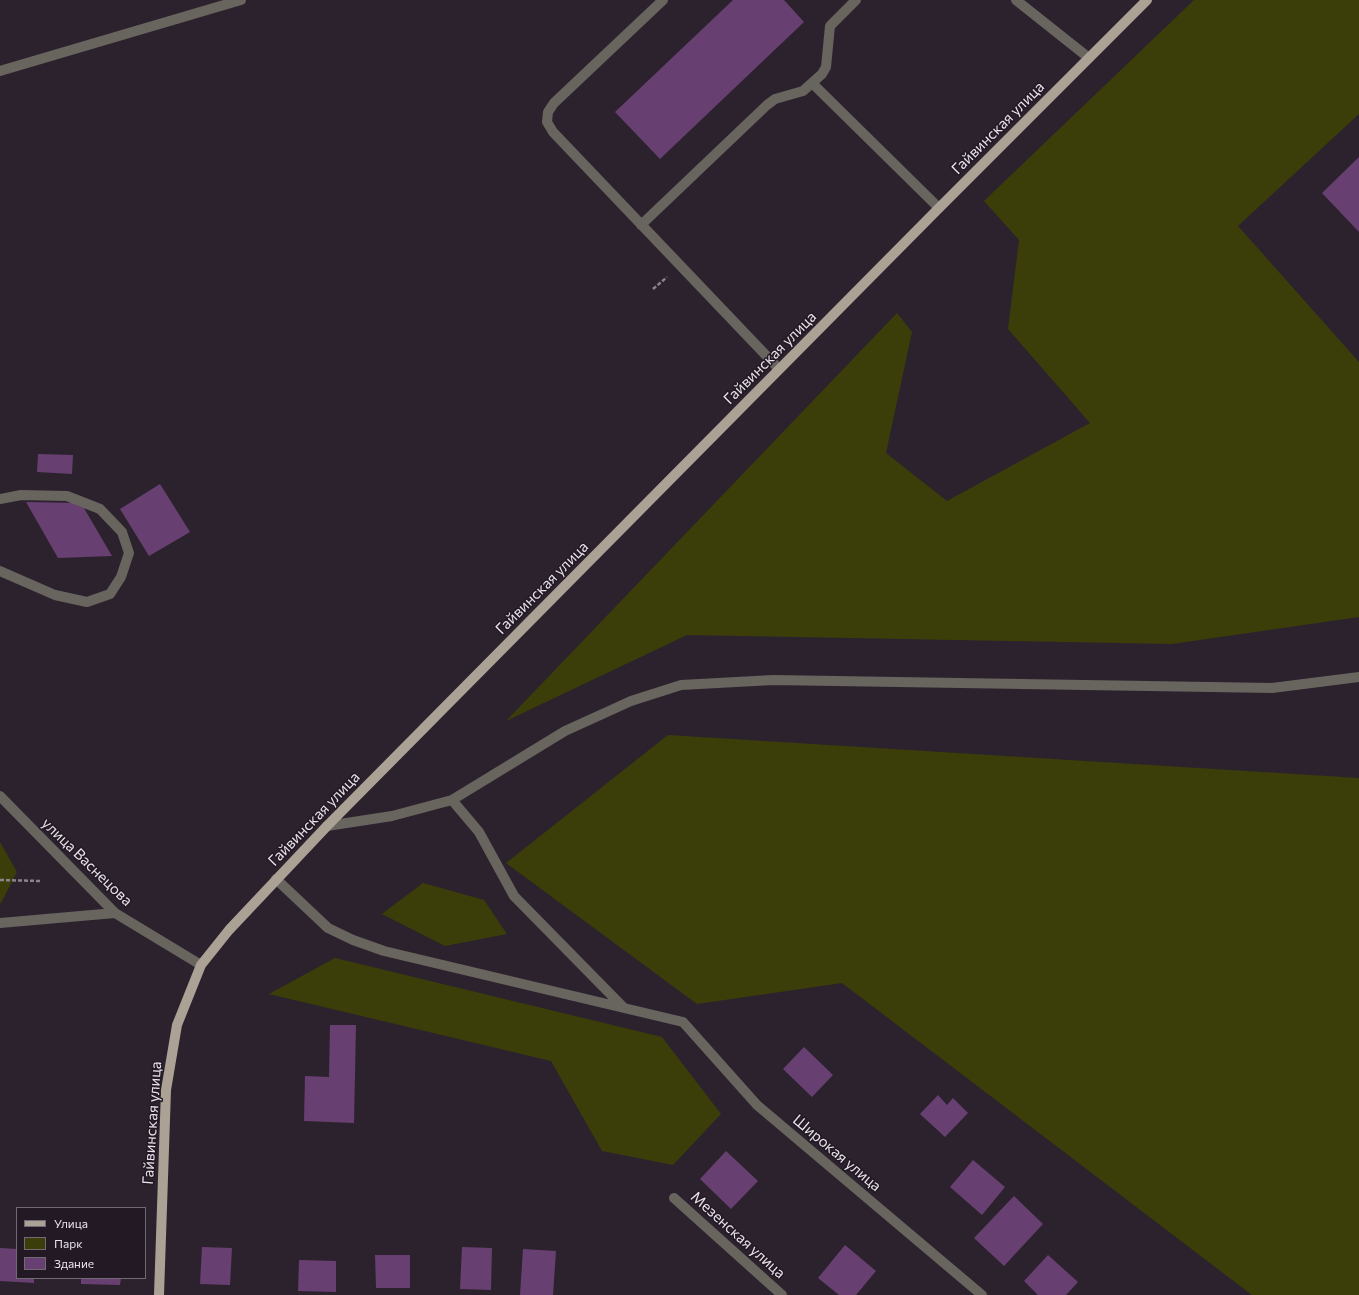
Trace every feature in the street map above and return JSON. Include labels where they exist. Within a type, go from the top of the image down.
[{"type":"main road","name":"Гайвинская улица","points":[[159,1295],[166,1090],[177,1025],[201,965],[229,930],[327,826],[1147,0]]},
{"type":"street","points":[[0,71],[241,0]]},
{"type":"street","points":[[663,0],[554,104],[548,112],[547,122],[553,132],[779,369]]},
{"type":"street","points":[[641,225],[775,99],[803,91],[812,83],[826,67],[830,26],[856,0]]},
{"type":"street","points":[[1016,0],[1089,58]]},
{"type":"street","points":[[812,83],[939,208]]},
{"type":"street","points":[[0,499],[21,495],[67,496],[100,509],[122,532],[129,553],[121,577],[110,594],[87,602],[55,595],[0,571]]},
{"type":"street","points":[[327,826],[392,816],[452,800],[565,731],[631,701],[681,685],[773,680],[1272,688],[1359,677]]},
{"type":"street","name":"улица Васнецова","points":[[0,796],[115,913],[201,965]]},
{"type":"street","points":[[452,800],[479,832],[514,896],[624,1008]]},
{"type":"street","points":[[276,879],[328,928],[352,940],[384,951],[624,1008]]},
{"type":"street","points":[[0,923],[115,913]]},
{"type":"street","name":"Широкая улица","points":[[624,1008],[683,1022],[757,1105],[982,1295]]},
{"type":"street","name":"Мезенская улица","points":[[674,1198],[782,1295]]},
{"type":"path","points":[[653,289],[670,274]]},
{"type":"path","points":[[0,880],[40,881]]},
{"type":"green space","points":[[1194,0],[1359,0],[1359,114],[1238,226],[1359,362],[1359,617],[1172,644],[687,635],[506,721],[897,313],[912,332],[886,453],[947,501],[1090,423],[1008,329],[1019,240],[984,201]]},
{"type":"green space","points":[[668,735],[1359,778],[1359,1295],[1252,1295],[842,983],[697,1004],[506,863]]},
{"type":"green space","points":[[0,842],[17,872],[1,903],[0,903]]},
{"type":"green space","points":[[423,883],[484,900],[507,934],[445,946],[382,914]]},
{"type":"green space","points":[[335,958],[662,1037],[721,1114],[673,1165],[602,1151],[551,1061],[269,994]]},
{"type":"building","points":[[733,0],[784,0],[804,22],[660,159],[615,112]]},
{"type":"building","points":[[1359,157],[1359,232],[1322,193]]},
{"type":"building","points":[[38,454],[73,455],[72,474],[37,472]]},
{"type":"building","points":[[160,484],[190,532],[149,556],[120,509]]},
{"type":"building","points":[[26,502],[81,503],[112,556],[58,558]]},
{"type":"building","points":[[330,1025],[356,1025],[354,1123],[304,1121],[305,1076],[329,1077]]},
{"type":"building","points":[[804,1047],[833,1075],[812,1097],[783,1069]]},
{"type":"building","points":[[938,1095],[947,1105],[953,1098],[968,1113],[945,1137],[920,1114]]},
{"type":"building","points":[[726,1151],[758,1181],[731,1209],[700,1179]]},
{"type":"building","points":[[973,1160],[1005,1187],[982,1215],[950,1187]]},
{"type":"building","points":[[1014,1196],[1043,1224],[1004,1266],[974,1238]]},
{"type":"building","points":[[845,1245],[876,1271],[856,1295],[839,1295],[818,1278]]},
{"type":"building","points":[[202,1247],[232,1248],[230,1285],[200,1284]]},
{"type":"building","points":[[462,1247],[492,1248],[491,1290],[460,1289]]},
{"type":"building","points":[[0,1248],[16,1249],[16,1279],[34,1279],[34,1283],[0,1281]]},
{"type":"building","points":[[523,1249],[556,1251],[553,1295],[520,1295]]},
{"type":"building","points":[[375,1255],[410,1255],[410,1288],[376,1288]]},
{"type":"building","points":[[1048,1255],[1078,1282],[1066,1295],[1038,1295],[1024,1281]]},
{"type":"building","points":[[299,1260],[336,1261],[336,1292],[298,1291]]},
{"type":"building","points":[[81,1279],[121,1279],[120,1285],[81,1284]]}]
